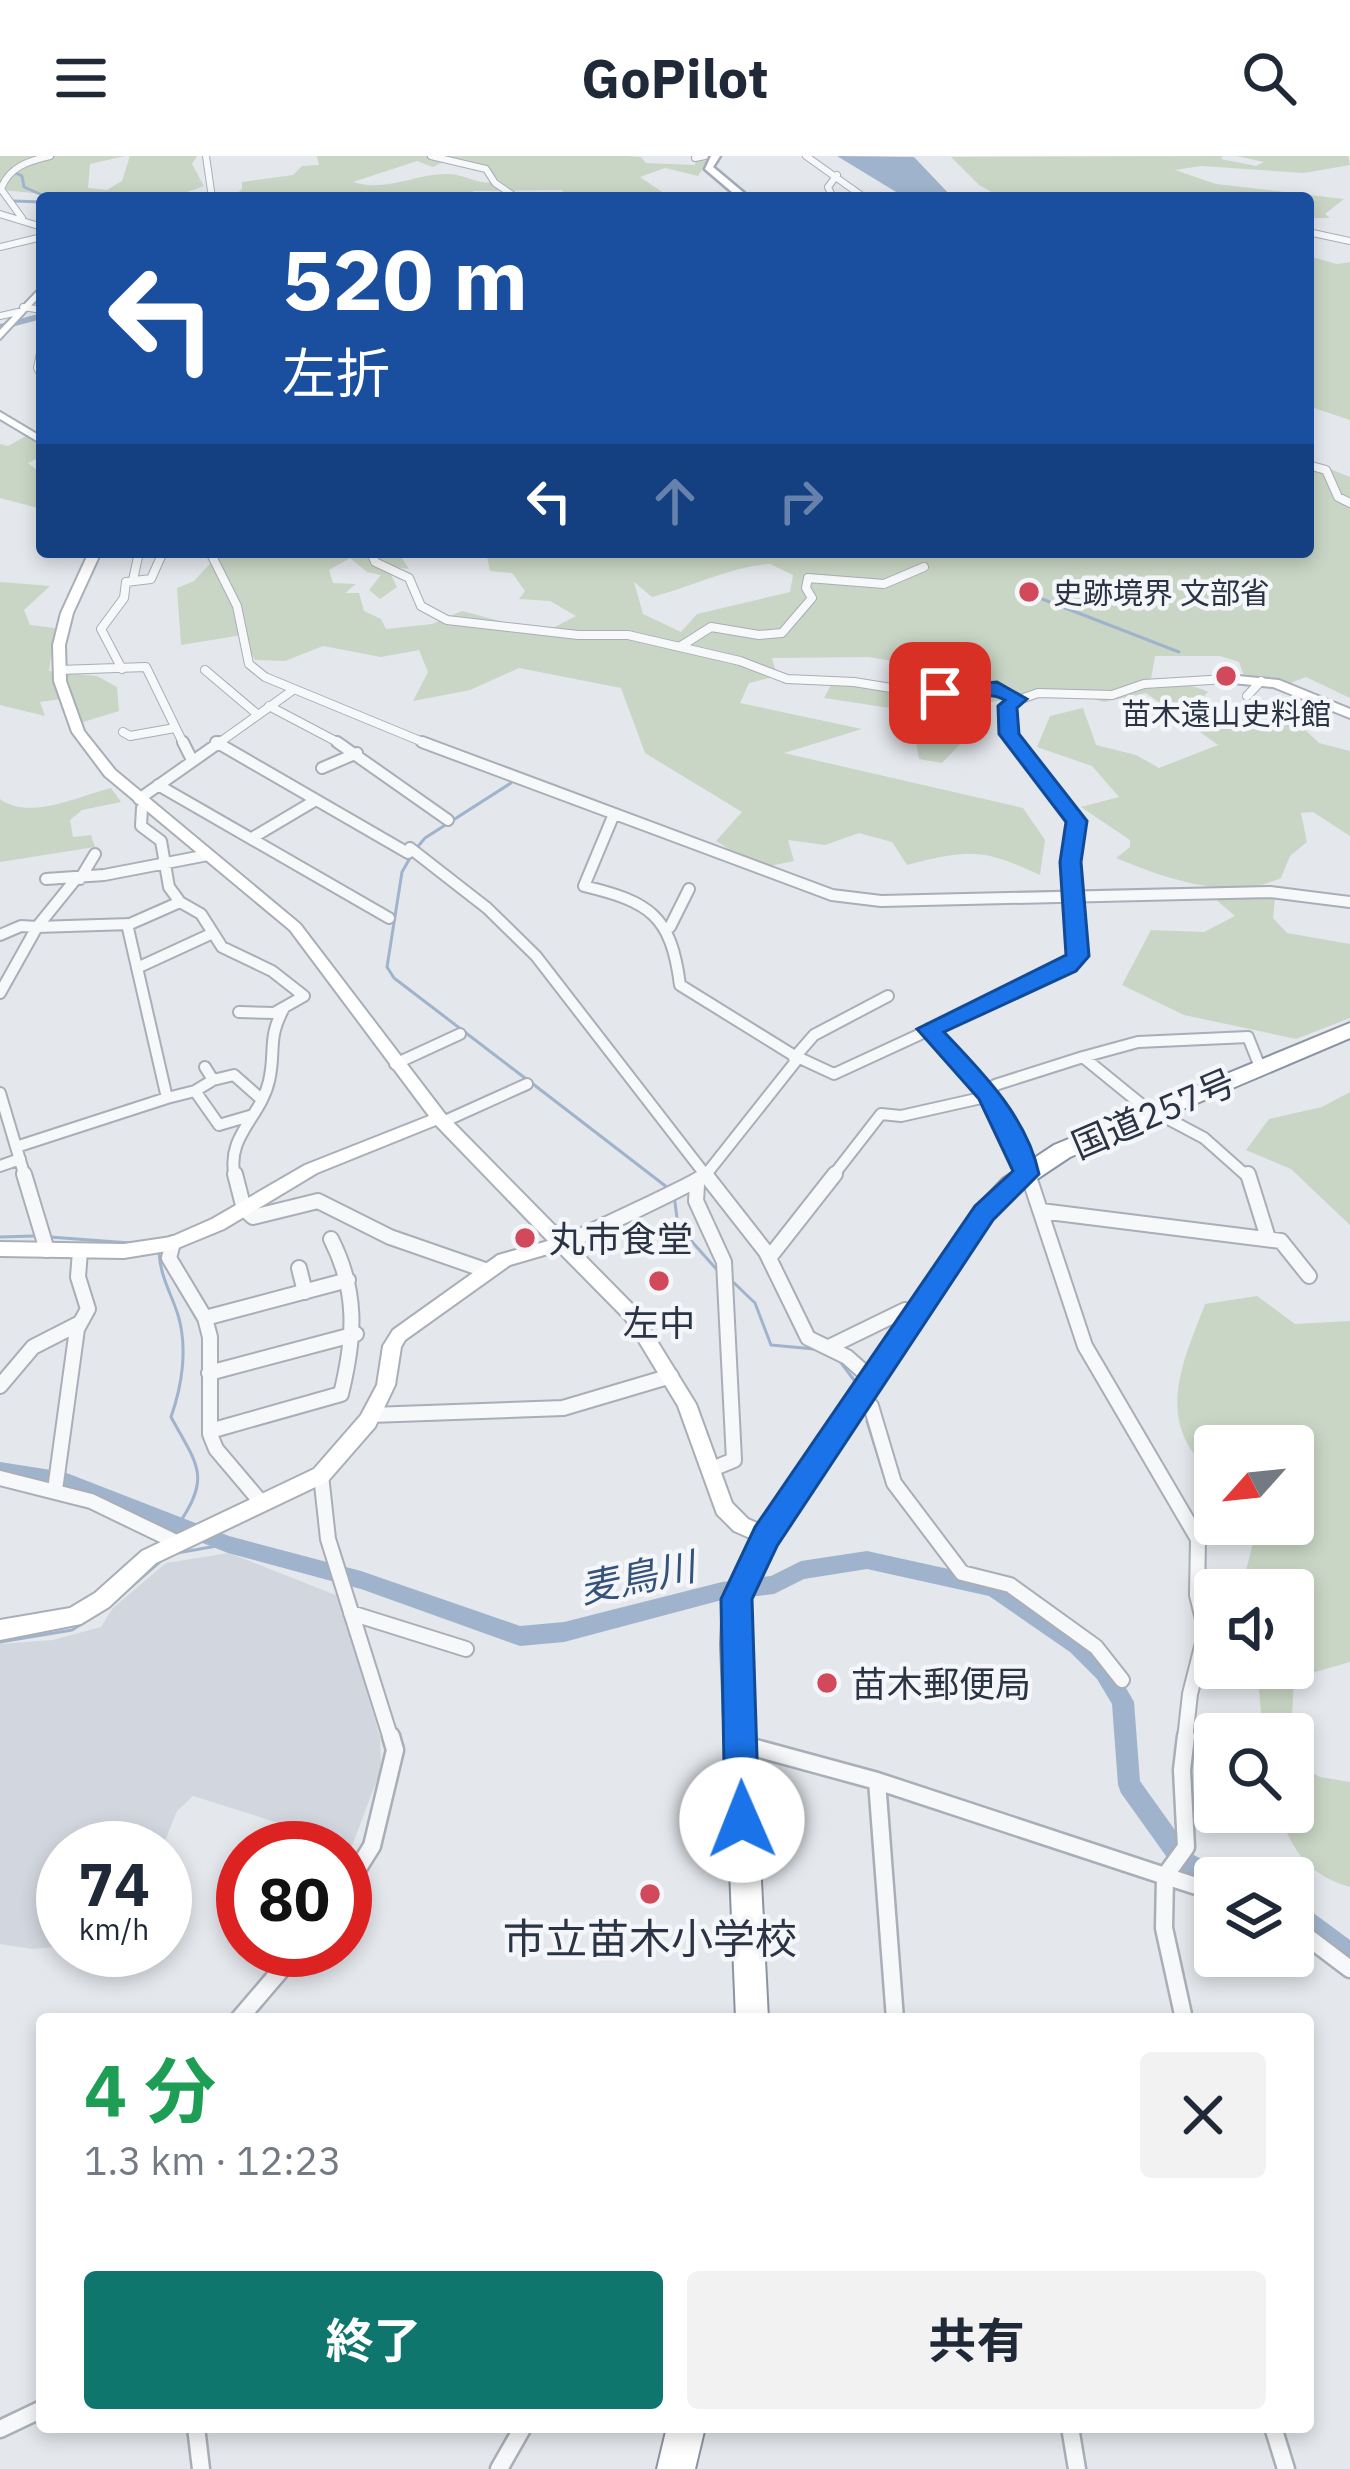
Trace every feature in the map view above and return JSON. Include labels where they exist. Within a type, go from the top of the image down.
[{"type":"highway","name":"国道257号","points":[[749,2013],[742,1590],[766,1537],[984,1213],[1026,1174],[1062,1151],[1350,1030]]},
{"type":"highway","points":[[676,2469],[685,2433]]},
{"type":"main road","points":[[716,156],[708,167],[712,175],[736,192]]},
{"type":"street","points":[[22,218],[1,189],[3,171],[50,156]]},
{"type":"street","points":[[206,156],[211,192]]},
{"type":"street","points":[[431,156],[486,169],[508,192]]},
{"type":"street","points":[[452,160],[461,156]]},
{"type":"street","points":[[695,158],[705,156]]},
{"type":"street","points":[[806,156],[858,192]]},
{"type":"street","points":[[830,192],[828,187],[837,175]]},
{"type":"street","points":[[0,214],[36,224]]},
{"type":"street","points":[[1314,233],[1350,241]]},
{"type":"street","points":[[0,247],[36,238]]},
{"type":"street","points":[[0,336],[36,295]]},
{"type":"street","points":[[0,316],[36,310]]},
{"type":"street","points":[[0,415],[36,437]]},
{"type":"street","points":[[1314,467],[1326,470],[1338,497],[1350,502]]},
{"type":"street","points":[[92,558],[62,629],[59,670],[77,732],[110,773],[296,927],[394,1064],[632,1315],[671,1376],[731,1518],[766,1537]]},
{"type":"street","points":[[133,580],[138,558]]},
{"type":"street","points":[[122,669],[110,637],[100,629],[124,598],[126,582],[151,579],[160,558]]},
{"type":"street","points":[[213,558],[237,606],[249,664],[293,691],[753,868],[858,901],[1270,892],[1350,902]]},
{"type":"street","points":[[373,558],[409,578]]},
{"type":"street","points":[[407,562],[413,571],[409,578],[417,603],[430,615],[447,620],[578,635],[628,635],[748,663],[787,680],[854,682],[922,693],[997,688],[1018,699]]},
{"type":"street","points":[[680,647],[711,627],[759,635],[782,633],[812,598],[806,589],[808,578],[861,587],[887,585],[924,567]]},
{"type":"street","points":[[59,670],[146,668],[192,760]]},
{"type":"street","points":[[205,670],[257,714]]},
{"type":"street","points":[[689,889],[670,927],[680,985],[719,1005],[795,1059],[834,1074],[1075,961],[1071,895],[1077,821],[1009,734],[1008,706],[1018,699],[1045,693],[1112,695],[1144,685],[1228,679],[1261,681],[1350,714]]},
{"type":"street","points":[[1247,696],[1261,681]]},
{"type":"street","points":[[239,1012],[274,1013],[302,999],[302,992],[222,947],[198,911],[180,902],[169,887],[161,841],[141,826],[143,802],[158,785],[216,742],[293,691]]},
{"type":"street","points":[[269,706],[357,753],[404,789],[418,807],[448,820]]},
{"type":"street","points":[[123,732],[130,736],[175,728]]},
{"type":"street","points":[[216,742],[409,851],[487,908],[536,956],[700,1181]]},
{"type":"street","points":[[322,768],[357,753]]},
{"type":"street","points":[[158,785],[389,918]]},
{"type":"street","points":[[252,838],[316,800]]},
{"type":"street","points":[[614,814],[584,886],[640,901],[670,927]]},
{"type":"street","points":[[0,993],[37,927],[95,854]]},
{"type":"street","points":[[46,879],[168,866],[208,855]]},
{"type":"street","points":[[0,935],[21,926],[127,925],[180,902]]},
{"type":"street","points":[[127,925],[167,1098]]},
{"type":"street","points":[[136,968],[213,933]]},
{"type":"street","points":[[712,1469],[734,1460],[723,1258],[696,1201],[700,1181],[814,1035],[888,996]]},
{"type":"street","points":[[284,1008],[271,1031],[269,1083],[231,1160],[244,1209],[253,1217],[318,1201],[390,1238],[488,1271]]},
{"type":"street","points":[[928,1029],[990,1096],[1023,1159],[1085,1346],[1188,1520],[1200,1550],[1197,1595],[1206,1630],[1190,1694],[1183,1770],[1184,1851],[1168,1871],[1164,1928],[1183,2013]]},
{"type":"street","points":[[394,1064],[460,1034]]},
{"type":"street","points":[[990,1096],[995,1085],[1093,1050],[1135,1042],[1248,1037],[1260,1067]]},
{"type":"street","points":[[1083,1057],[1153,1112],[1204,1138],[1247,1172],[1268,1238]]},
{"type":"street","points":[[206,1067],[213,1080]]},
{"type":"street","points":[[0,1166],[18,1153],[195,1091],[213,1080],[235,1075],[260,1098]]},
{"type":"street","points":[[0,1249],[80,1251],[173,1244],[311,1169],[527,1084]]},
{"type":"street","points":[[195,1091],[219,1125],[254,1114]]},
{"type":"street","points":[[0,1093],[47,1250]]},
{"type":"street","points":[[769,1258],[881,1114],[901,1116],[990,1096]]},
{"type":"street","points":[[0,1630],[40,1627],[74,1617],[102,1600],[149,1557],[321,1475],[371,1414],[386,1385],[399,1335],[488,1271],[523,1253],[608,1228],[671,1188],[715,1181],[769,1258],[808,1338],[830,1347],[868,1390],[894,1483],[962,1573],[1010,1586],[1096,1647],[1122,1680]]},
{"type":"street","points":[[1041,1211],[1268,1238],[1291,1250],[1309,1276]]},
{"type":"street","points":[[210,1431],[341,1394],[356,1334],[348,1280],[332,1239]]},
{"type":"street","points":[[173,1244],[169,1258],[205,1318],[210,1431],[216,1449],[260,1501]]},
{"type":"street","points":[[55,1490],[80,1323],[88,1309],[78,1277],[80,1251]]},
{"type":"street","points":[[299,1268],[305,1292]]},
{"type":"street","points":[[205,1318],[348,1280]]},
{"type":"street","points":[[830,1347],[905,1310],[918,1314]]},
{"type":"street","points":[[0,1386],[3,1374],[64,1328],[80,1323]]},
{"type":"street","points":[[209,1372],[356,1334]]},
{"type":"street","points":[[371,1414],[562,1408],[671,1376]]},
{"type":"street","points":[[321,1475],[328,1539],[395,1750],[372,1846]]},
{"type":"street","points":[[0,1478],[55,1490],[176,1542]]},
{"type":"street","points":[[351,1613],[466,1649]]},
{"type":"street","points":[[741,1744],[877,1780],[1194,1883]]},
{"type":"street","points":[[877,1780],[895,2013]]},
{"type":"street","points":[[1314,1942],[1350,1969]]},
{"type":"street","points":[[244,2013],[275,1977]]},
{"type":"street","points":[[0,2429],[36,2412]]},
{"type":"street","points":[[197,2433],[201,2469]]},
{"type":"street","points":[[499,2469],[520,2433]]},
{"type":"street","points":[[1071,2433],[1077,2469]]},
{"type":"street","points":[[1275,2433],[1286,2469]]},
{"type":"shaded area","points":[[229,1553],[338,1596],[380,1737],[381,1769],[361,1821],[272,1821],[193,1796],[173,1821],[36,1821],[36,1949],[0,1944],[0,1644],[53,1640],[101,1627],[113,1608],[166,1563]]},
{"type":"green space","points":[[0,156],[125,156],[90,164],[88,188],[107,190],[122,181],[130,156],[197,156],[192,164],[204,186],[186,192],[0,190]]},
{"type":"green space","points":[[317,156],[628,156],[641,157],[646,163],[695,165],[696,159],[708,161],[698,176],[665,168],[640,177],[662,192],[239,192],[242,182],[293,175],[302,166],[319,165]],"holes":[[[417,161],[433,167],[445,161],[485,166],[496,182],[449,174],[390,184],[353,182]]]},
{"type":"green space","points":[[1223,156],[1221,159],[1256,166],[1264,162],[1236,156],[1348,156],[1350,165],[1304,173],[1201,166],[1175,170],[1216,184],[1284,192],[991,192],[951,157]]},
{"type":"green space","points":[[1314,195],[1344,199],[1325,214],[1330,218],[1314,218]]},
{"type":"green space","points":[[1314,258],[1350,262],[1350,420],[1314,408]]},
{"type":"green space","points":[[36,430],[36,459],[28,463],[36,469],[36,507],[0,498],[0,444],[8,446]]},
{"type":"green space","points":[[1314,462],[1350,477],[1350,698],[1306,677],[1288,684],[1244,676],[1239,662],[1220,656],[1155,656],[1151,679],[1202,689],[1208,692],[1200,700],[1208,707],[1250,722],[1277,719],[1302,727],[1319,743],[1350,751],[1350,836],[1313,812],[1301,813],[1307,842],[1290,856],[1281,878],[1240,888],[1176,879],[1116,858],[1130,847],[1130,840],[1081,807],[1119,797],[1092,766],[1037,747],[1050,716],[1083,708],[1096,745],[1136,755],[1159,768],[1218,745],[1146,693],[1104,702],[1064,690],[985,703],[962,742],[942,763],[919,759],[910,711],[824,698],[832,683],[950,689],[967,673],[868,657],[772,658],[777,676],[749,683],[740,703],[862,729],[784,753],[1023,808],[1045,840],[1040,875],[975,854],[907,865],[892,842],[859,833],[825,845],[788,840],[794,861],[760,868],[716,841],[742,812],[645,753],[621,688],[519,668],[470,690],[413,701],[428,672],[419,650],[381,657],[323,646],[285,661],[255,660],[242,635],[181,645],[177,588],[194,581],[215,558],[350,558],[329,570],[333,583],[356,584],[345,593],[359,593],[364,611],[381,619],[386,629],[432,624],[462,611],[500,621],[505,631],[547,631],[576,616],[550,601],[519,599],[525,591],[512,573],[490,571],[487,558],[1314,558]],"holes":[[[770,564],[793,575],[790,592],[697,614],[681,632],[643,614],[634,582],[652,597]]]},
{"type":"green space","points":[[350,558],[402,558],[409,569],[389,571],[397,587],[380,599],[369,590],[381,575],[367,572]]},
{"type":"green space","points":[[0,582],[50,586],[24,610],[30,625],[55,628],[49,671],[97,676],[117,687],[119,711],[80,723],[68,698],[40,702],[45,716],[0,705]]},
{"type":"green space","points":[[111,788],[121,802],[82,810],[70,820],[73,837],[91,835],[95,847],[0,862],[0,799],[25,808],[39,807]]},
{"type":"green space","points":[[1213,897],[1275,898],[1273,918],[1287,933],[1350,944],[1350,1018],[1296,1039],[1184,1015],[1122,985],[1151,930],[1204,932],[1235,916]]},
{"type":"green space","points":[[1350,1092],[1350,1225],[1291,1169],[1246,1150],[1269,1119],[1322,1107]]},
{"type":"green space","points":[[1257,1296],[1295,1324],[1350,1321],[1350,1662],[1314,1672],[1314,1569],[1246,1569],[1253,1545],[1314,1545],[1314,1425],[1194,1425],[1194,1453],[1184,1436],[1178,1415],[1181,1372],[1205,1304]]},
{"type":"green space","points":[[1259,1689],[1293,1689],[1292,1713],[1261,1713]]},
{"type":"green space","points":[[1314,1774],[1350,1782],[1350,1887],[1323,1876],[1314,1870],[1314,1857],[1303,1857],[1288,1833],[1314,1833]]},
{"type":"water","points":[[837,156],[914,157],[947,192],[896,192]]},
{"type":"waterway","points":[[14,172],[22,176],[24,187],[36,192]]},
{"type":"waterway","points":[[14,201],[36,202]]},
{"type":"waterway","points":[[0,327],[36,318]]},
{"type":"waterway","points":[[1042,599],[1179,652]]},
{"type":"waterway","points":[[415,850],[425,838],[511,783]]},
{"type":"waterway","points":[[410,858],[402,872],[387,967],[394,978],[525,1078]]},
{"type":"waterway","points":[[533,1084],[668,1188]]},
{"type":"waterway","points":[[674,1195],[678,1226],[718,1271]]},
{"type":"waterway","points":[[0,1237],[34,1236]]},
{"type":"waterway","points":[[50,1237],[130,1243]]},
{"type":"waterway","points":[[159,1252],[183,1340],[181,1380],[171,1417],[194,1459],[198,1482],[178,1525]]},
{"type":"waterway","points":[[731,1280],[755,1303],[771,1345],[814,1349]]},
{"type":"waterway","points":[[839,1360],[857,1384]]},
{"type":"waterway","points":[[867,1421],[887,1485],[959,1581]]},
{"type":"waterway","name":"麦鳥川","points":[[0,1470],[64,1480],[228,1544],[361,1580],[520,1636],[564,1632],[722,1591],[774,1585],[801,1570],[867,1560],[994,1588],[1077,1645],[1105,1672],[1123,1702],[1129,1785],[1184,1862],[1194,1867]]},
{"type":"waterway","points":[[177,1553],[228,1544]]},
{"type":"waterway","points":[[116,1600],[163,1559]]},
{"type":"waterway","points":[[0,1642],[72,1630],[109,1607]]},
{"type":"waterway","name":"麦鳥川","points":[[1314,1927],[1350,1955]]},
{"type":"place","name":"史跡境界 文部省","points":[[1029,592]]},
{"type":"place","name":"苗木遠山史料館","points":[[1226,676]]},
{"type":"place","name":"丸市食堂","points":[[525,1238]]},
{"type":"place","name":"左中","points":[[659,1281]]},
{"type":"place","name":"苗木郵便局","points":[[827,1683]]},
{"type":"place","name":"市立苗木小学校","points":[[650,1894]]},
{"type":"route","points":[[742,1820],[736,1599],[766,1537],[984,1213],[1026,1174],[1023,1159],[988,1094],[928,1029],[1068,966],[1078,956],[1071,895],[1077,821],[1027,763],[1009,734],[1008,706],[1018,699],[997,688],[940,693]]}]
